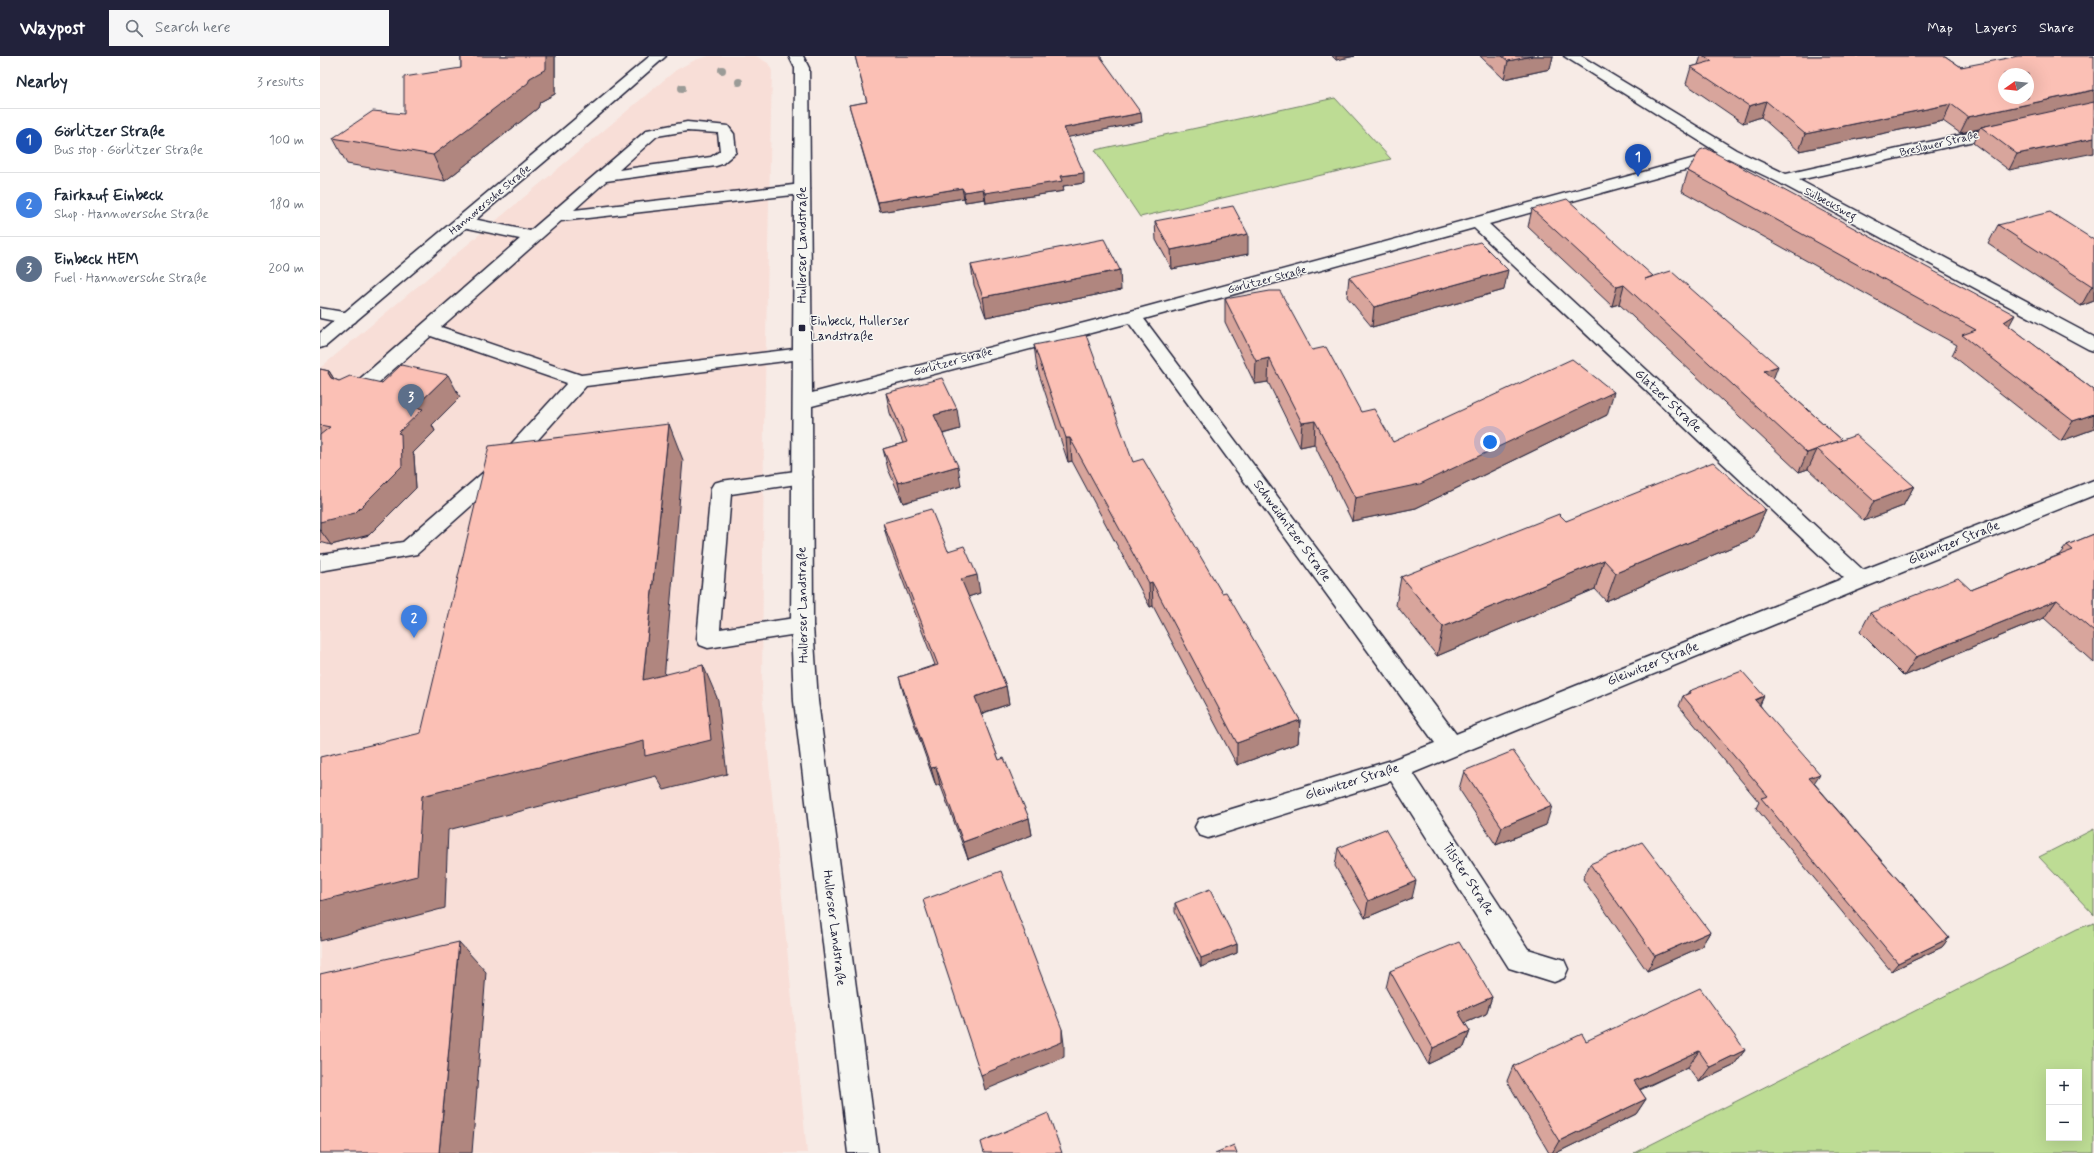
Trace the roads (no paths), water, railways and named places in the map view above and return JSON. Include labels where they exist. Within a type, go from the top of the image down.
[{"type":"street","name":"Hannoversche Straße","points":[[320,342],[659,56]]},
{"type":"street","name":"Hullerser Landstraße","points":[[796,56],[802,68],[802,626],[806,701],[863,1153]]},
{"type":"street","name":"Sülbecksweg","points":[[1571,56],[1730,153],[1784,179],[2094,345]]},
{"type":"street","points":[[353,395],[652,133],[669,128],[701,126],[723,129],[726,134],[728,152],[716,162],[602,177]]},
{"type":"street","name":"Breslauer Straße","points":[[1784,179],[2017,127]]},
{"type":"street","name":"Görlitzer Straße","points":[[802,402],[1133,316],[1730,153]]},
{"type":"street","points":[[555,217],[802,189]]},
{"type":"street","points":[[464,222],[533,237]]},
{"type":"street","name":"Glatzer Straße","points":[[1477,222],[1860,580]]},
{"type":"street","points":[[320,313],[349,318]]},
{"type":"street","name":"Schweidnitzer Straße","points":[[1133,316],[1451,746]]},
{"type":"street","points":[[428,329],[580,381],[802,354]]},
{"type":"street","points":[[320,563],[409,549],[500,469],[580,381]]},
{"type":"street","points":[[802,626],[708,639],[721,488],[803,477]]},
{"type":"street","name":"Gleiwitzer Straße","points":[[1208,827],[1397,769],[1860,580],[2094,487]]},
{"type":"street","name":"Tilsiter Straße","points":[[1397,769],[1519,959],[1554,969]]},
{"type":"place","name":"Görlitzer Straße","points":[[1638,177]]},
{"type":"place","name":"Einbeck, Hullerser Landstraße","points":[[802,328]]},
{"type":"place","name":"Einbeck HEM","points":[[411,417]]},
{"type":"place","name":"Fairkauf Einbeck","points":[[414,638]]}]
